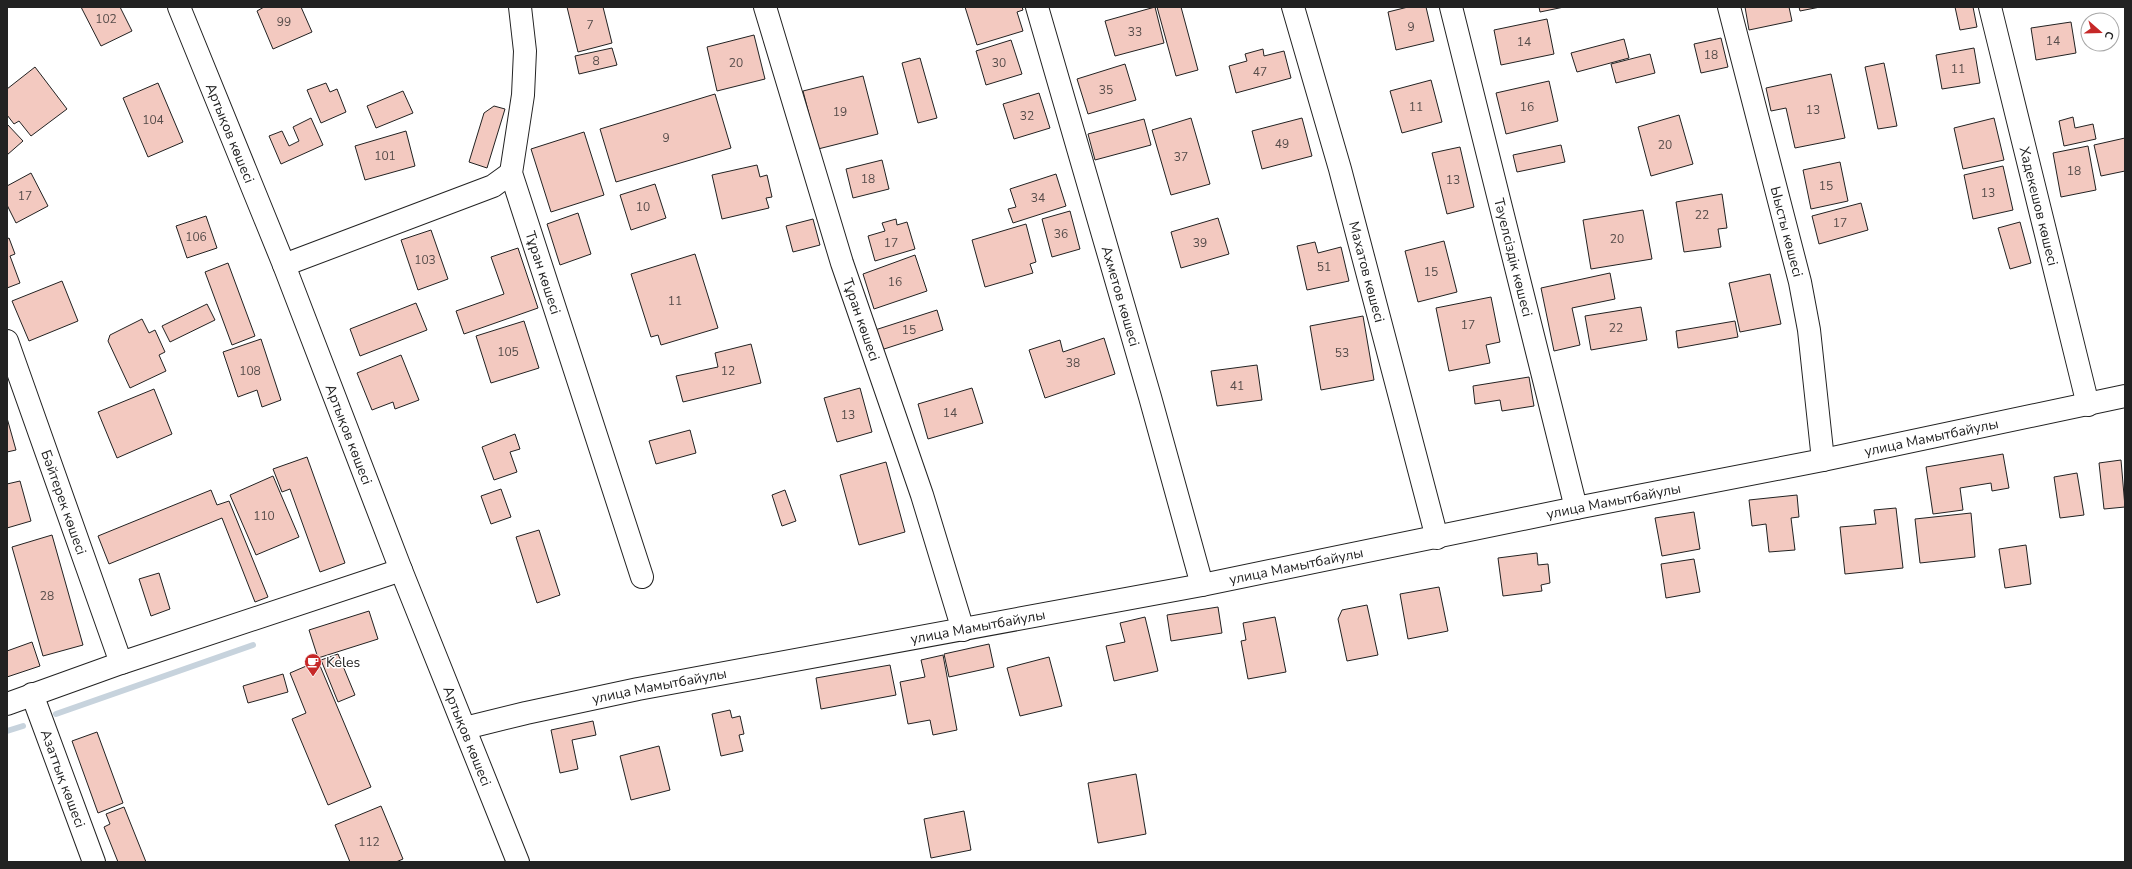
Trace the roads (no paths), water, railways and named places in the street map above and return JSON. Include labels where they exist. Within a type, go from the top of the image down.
[{"type":"main road","name":"Артықов көшесі","points":[[179,7],[284,265],[401,570],[466,728],[518,862]]},
{"type":"main road","name":"Тұран көшесі","points":[[520,7],[525,51],[523,95],[511,173],[642,577]]},
{"type":"main road","name":"Тұран көшесі","points":[[765,7],[842,264],[922,495],[962,630]]},
{"type":"main road","name":"Ахметов көшесі","points":[[1037,7],[1148,389],[1202,585]]},
{"type":"main road","name":"Махатов көшесі","points":[[1293,7],[1340,169],[1437,538]]},
{"type":"main road","name":"Тәуелсіздік көшесі","points":[[1451,7],[1576,508]]},
{"type":"main road","name":"Ыысты көшесі","points":[[1729,7],[1800,282],[1809,330],[1823,460]]},
{"type":"main road","name":"Хадекешов көшесі","points":[[1990,7],[2088,405]]},
{"type":"main road","points":[[284,265],[493,186],[511,173]]},
{"type":"main road","name":"Бәйтерек көшесі","points":[[7,341],[121,663]]},
{"type":"main road","name":"улица Мамытбайулы","points":[[466,728],[526,713],[638,689],[1202,585],[1437,538],[1576,508],[1823,460],[2125,396]]},
{"type":"main road","points":[[7,704],[121,663],[401,570]]},
{"type":"main road","name":"Азаттық көшесі","points":[[32,694],[94,862]]},
{"type":"waterway","points":[[56,714],[253,645]]},
{"type":"waterway","points":[[7,731],[23,726]]},
{"type":"place","name":"Keles","points":[[313,677]]}]
